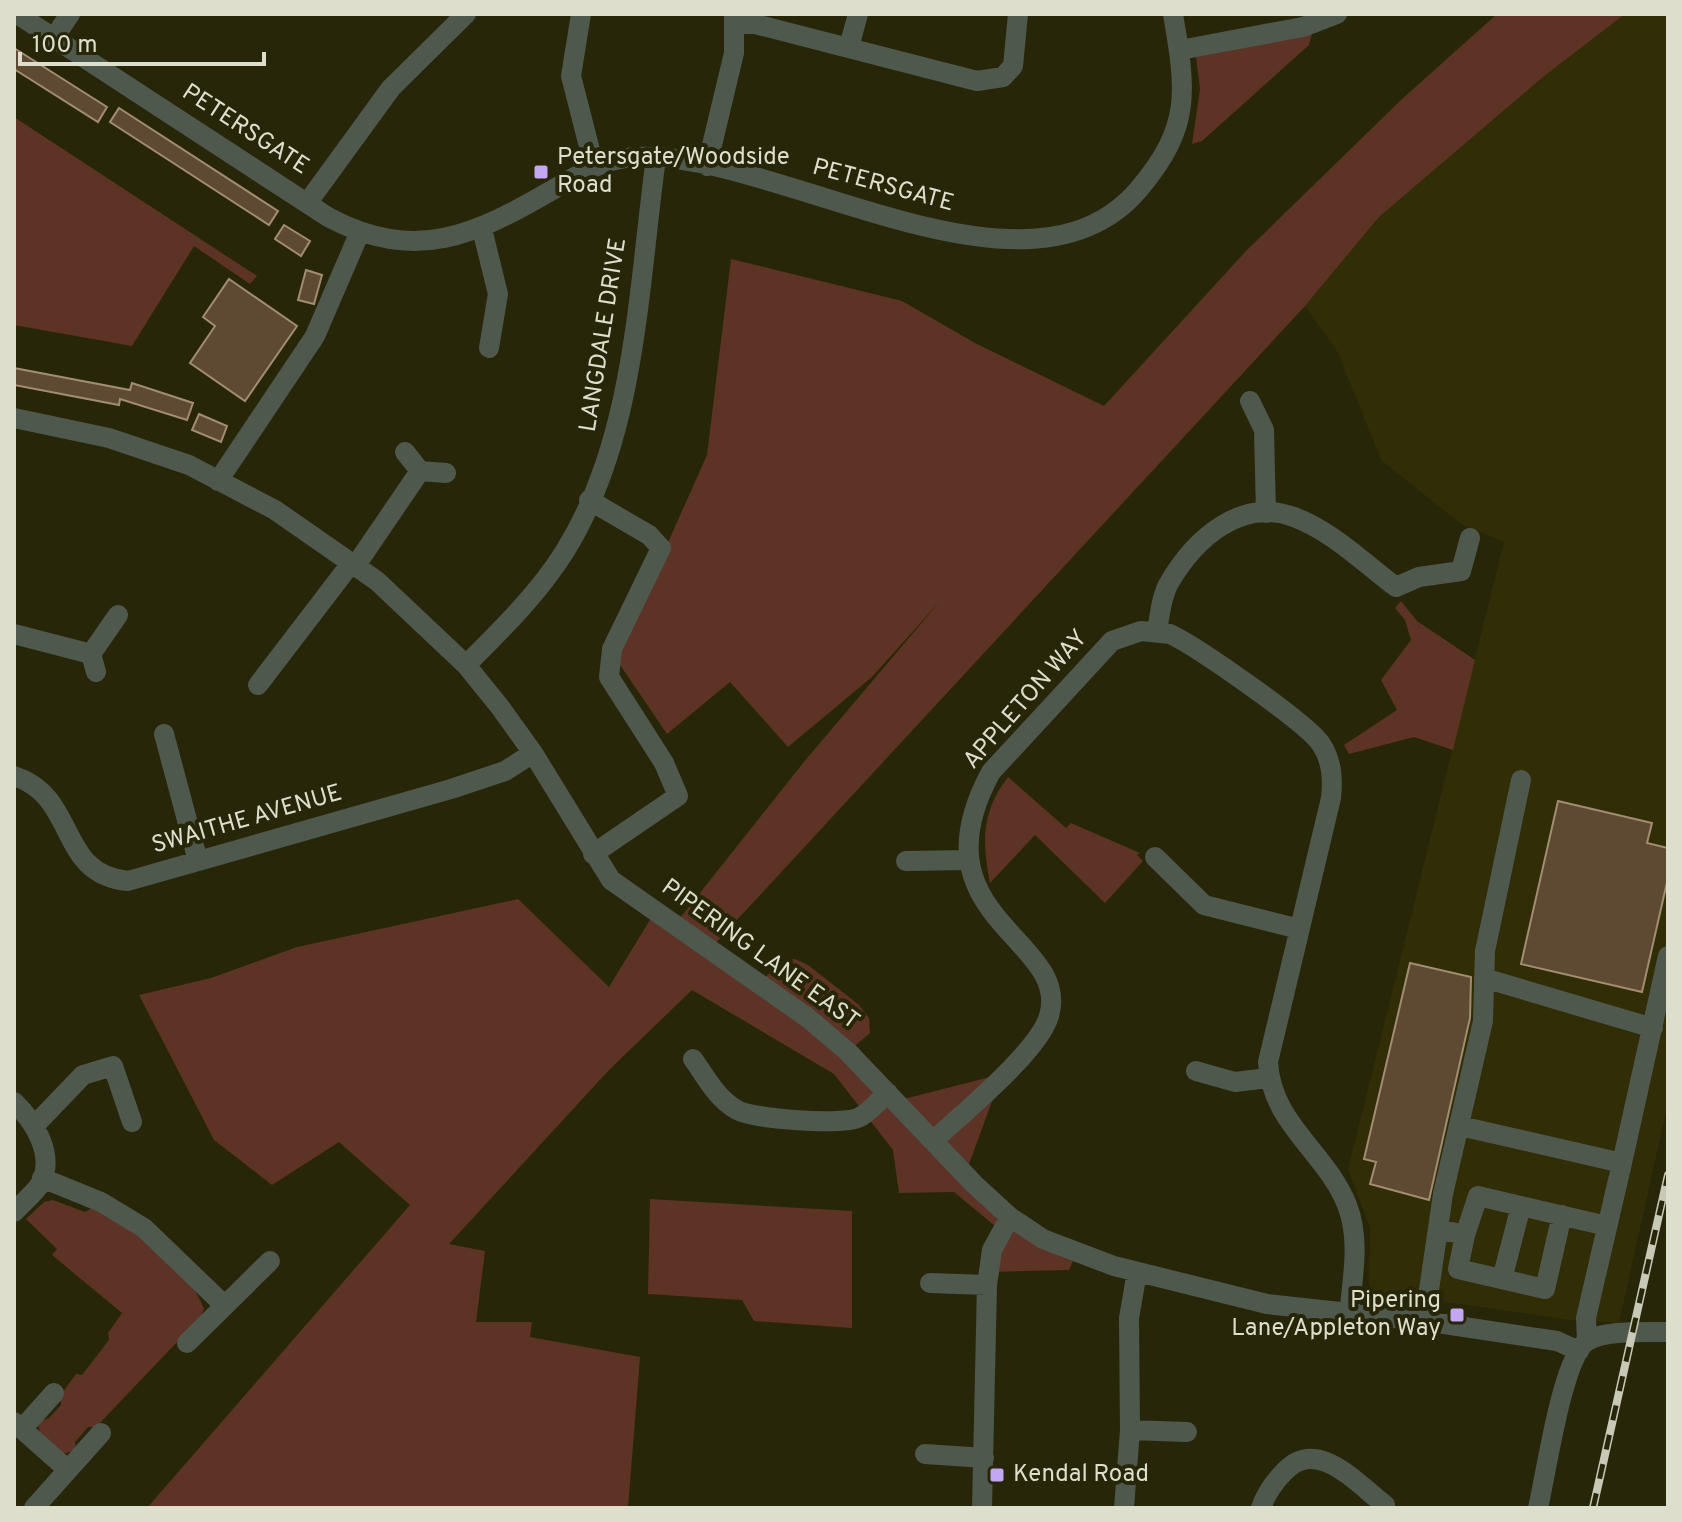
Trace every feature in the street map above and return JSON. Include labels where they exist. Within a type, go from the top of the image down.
[{"type":"street","name":"PETERSGATE","points":[[17,14],[359,234],[386,241],[416,242],[451,239],[482,229],[594,166],[638,157],[707,166],[986,240],[1041,240],[1084,230],[1130,200],[1166,154],[1180,123],[1183,97],[1180,50],[1173,14]]},
{"type":"street","points":[[54,38],[70,14]]},
{"type":"street","points":[[308,202],[391,88],[466,14]]},
{"type":"street","points":[[581,14],[571,76],[594,166]]},
{"type":"street","points":[[849,47],[858,14]]},
{"type":"street","points":[[707,166],[729,80],[734,19],[991,82],[1013,66],[1018,14]]},
{"type":"street","points":[[1180,50],[1303,27],[1337,14]]},
{"type":"street","name":"LANGDALE DRIVE","points":[[466,665],[501,631],[565,551],[615,440],[621,416],[656,158]]},
{"type":"street","points":[[482,229],[498,294],[489,348]]},
{"type":"street","points":[[218,481],[315,336],[359,234]]},
{"type":"street","points":[[1250,401],[1264,430],[1266,513]]},
{"type":"street","name":"PIPERING LANE EAST","points":[[14,418],[109,438],[189,465],[275,510],[354,564],[419,617],[466,665],[533,753],[611,880],[808,1018],[888,1093],[1010,1217],[1076,1254],[1267,1304],[1349,1316],[1431,1322],[1583,1346]]},
{"type":"street","points":[[405,452],[420,471],[446,473]]},
{"type":"street","points":[[258,685],[354,564],[420,471]]},
{"type":"street","points":[[589,500],[649,535],[661,548],[612,649],[609,677],[664,763],[678,796],[593,854]]},
{"type":"street","points":[[1349,1316],[1355,1253],[1348,1208],[1321,1159],[1281,1112],[1268,1078],[1268,1062],[1331,798],[1333,778],[1329,759],[1311,732],[1184,640],[1157,631],[1169,583],[1204,537],[1217,526],[1238,517],[1266,513],[1291,516],[1315,527],[1396,587],[1419,577],[1461,571],[1470,538]]},
{"type":"street","points":[[14,634],[94,663],[118,615]]},
{"type":"street","name":"APPLETON WAY","points":[[933,1141],[1025,1052],[1042,1031],[1051,1003],[1044,974],[986,905],[969,860],[967,836],[971,814],[991,772],[1098,653],[1128,634],[1157,631]]},
{"type":"street","points":[[164,734],[198,861]]},
{"type":"street","name":"SWAITHE AVENUE","points":[[14,776],[45,796],[63,819],[77,850],[92,870],[110,879],[128,881],[451,789],[505,771],[533,753]]},
{"type":"street","points":[[1431,1322],[1429,1290],[1438,1229],[1483,1021],[1485,951],[1521,780]]},
{"type":"street","points":[[1155,857],[1204,905],[1299,929]]},
{"type":"street","points":[[906,861],[969,860]]},
{"type":"street","points":[[1538,1508],[1566,1377],[1583,1346],[1586,1318],[1668,956]]},
{"type":"street","points":[[1484,978],[1653,1028]]},
{"type":"street","points":[[693,1059],[727,1103],[740,1112],[758,1116],[843,1121],[860,1117],[888,1093]]},
{"type":"street","points":[[36,1124],[83,1075],[113,1066],[132,1122]]},
{"type":"street","points":[[1196,1071],[1235,1082],[1268,1078]]},
{"type":"street","points":[[14,1102],[36,1124],[42,1146],[42,1178],[14,1212]]},
{"type":"street","points":[[1460,1126],[1622,1163]]},
{"type":"street","points":[[42,1178],[101,1202],[144,1228],[224,1305]]},
{"type":"street","points":[[1562,1215],[1545,1289],[1458,1269],[1478,1196],[1562,1215],[1607,1226]]},
{"type":"street","points":[[1502,1279],[1521,1206]]},
{"type":"street","points":[[982,1508],[987,1285],[992,1250],[1010,1217]]},
{"type":"street","points":[[1438,1229],[1465,1235]]},
{"type":"street","points":[[187,1343],[270,1261]]},
{"type":"street","points":[[1124,1508],[1130,1430],[1129,1318],[1137,1272]]},
{"type":"street","points":[[925,1284],[987,1285]]},
{"type":"street","points":[[1583,1346],[1633,1332],[1668,1332]]},
{"type":"street","points":[[54,1393],[18,1426],[68,1470]]},
{"type":"street","points":[[1130,1430],[1187,1432]]},
{"type":"street","points":[[34,1508],[101,1433]]},
{"type":"street","points":[[921,1454],[984,1458]]},
{"type":"street","points":[[1261,1508],[1274,1482],[1296,1460],[1307,1456],[1333,1465],[1385,1505]]},
{"type":"shaded area","points":[[1497,14],[1625,14],[1543,77],[1379,217],[1305,306],[711,948],[759,983],[784,960],[795,959],[808,965],[858,1004],[869,1018],[870,1033],[849,1051],[896,1101],[1002,1074],[965,1175],[1076,1254],[1069,1270],[989,1272],[1001,1231],[954,1192],[899,1193],[893,1150],[834,1074],[692,990],[609,1070],[449,1244],[485,1251],[476,1322],[532,1322],[530,1337],[640,1357],[628,1508],[147,1508],[410,1205],[339,1142],[272,1185],[214,1140],[139,995],[211,978],[297,947],[518,899],[609,987],[656,910],[676,923],[803,763],[941,600],[872,677],[788,747],[730,682],[667,734],[616,659],[707,455],[731,259],[902,301],[975,343],[1104,406],[1246,251],[1402,99]]},
{"type":"shaded area","points":[[1625,14],[1668,14],[1668,1103],[1619,1323],[1571,1320],[1369,1291],[1370,1228],[1348,1169],[1504,542],[1461,524],[1381,460],[1337,351],[1305,306],[1379,217],[1543,77]]},
{"type":"shaded area","points":[[1312,33],[1309,45],[1202,141],[1192,144],[1200,89],[1196,57]]},
{"type":"shaded area","points":[[14,117],[257,276],[250,284],[194,246],[132,346],[14,325]]},
{"type":"shaded area","points":[[1401,601],[1417,621],[1475,660],[1453,750],[1414,737],[1349,754],[1344,745],[1397,710],[1381,680],[1411,640],[1405,620],[1395,608]]},
{"type":"shaded area","points":[[1008,777],[1066,828],[1071,823],[1140,853],[1137,855],[1143,861],[1105,903],[1035,835],[990,883],[985,841],[988,815]]},
{"type":"shaded area","points":[[650,1199],[852,1211],[852,1328],[754,1321],[742,1300],[648,1294]]},
{"type":"shaded area","points":[[53,1200],[85,1212],[92,1208],[141,1238],[185,1277],[204,1309],[200,1318],[96,1427],[88,1427],[75,1442],[76,1450],[63,1454],[40,1434],[38,1422],[49,1418],[61,1405],[60,1396],[76,1374],[82,1375],[109,1340],[108,1333],[122,1313],[52,1255],[57,1249],[26,1219],[44,1202]]},
{"type":"building","points":[[14,48],[107,107],[98,122],[14,69]]},
{"type":"building","points":[[119,108],[278,211],[269,225],[110,122]]},
{"type":"building","points":[[284,225],[310,241],[301,256],[275,239]]},
{"type":"building","points":[[306,270],[322,275],[314,304],[298,300]]},
{"type":"building","points":[[229,279],[297,326],[245,401],[190,363],[215,326],[203,317]]},
{"type":"building","points":[[14,368],[130,390],[132,383],[193,403],[187,420],[120,399],[119,405],[14,385]]},
{"type":"building","points":[[199,414],[227,426],[221,442],[192,430]]},
{"type":"building","points":[[1558,801],[1652,823],[1647,843],[1668,848],[1668,878],[1642,992],[1521,964]]},
{"type":"building","points":[[1410,963],[1471,977],[1470,1018],[1429,1200],[1370,1184],[1376,1162],[1364,1159]]},
{"type":"railway","points":[[1593,1508],[1668,1175]]},
{"type":"place","name":"Petersgate/Woodside Road","points":[[541,172]]},
{"type":"place","name":"Pipering Lane/Appleton Way","points":[[1457,1315]]},
{"type":"place","name":"Kendal Road","points":[[997,1475]]}]
